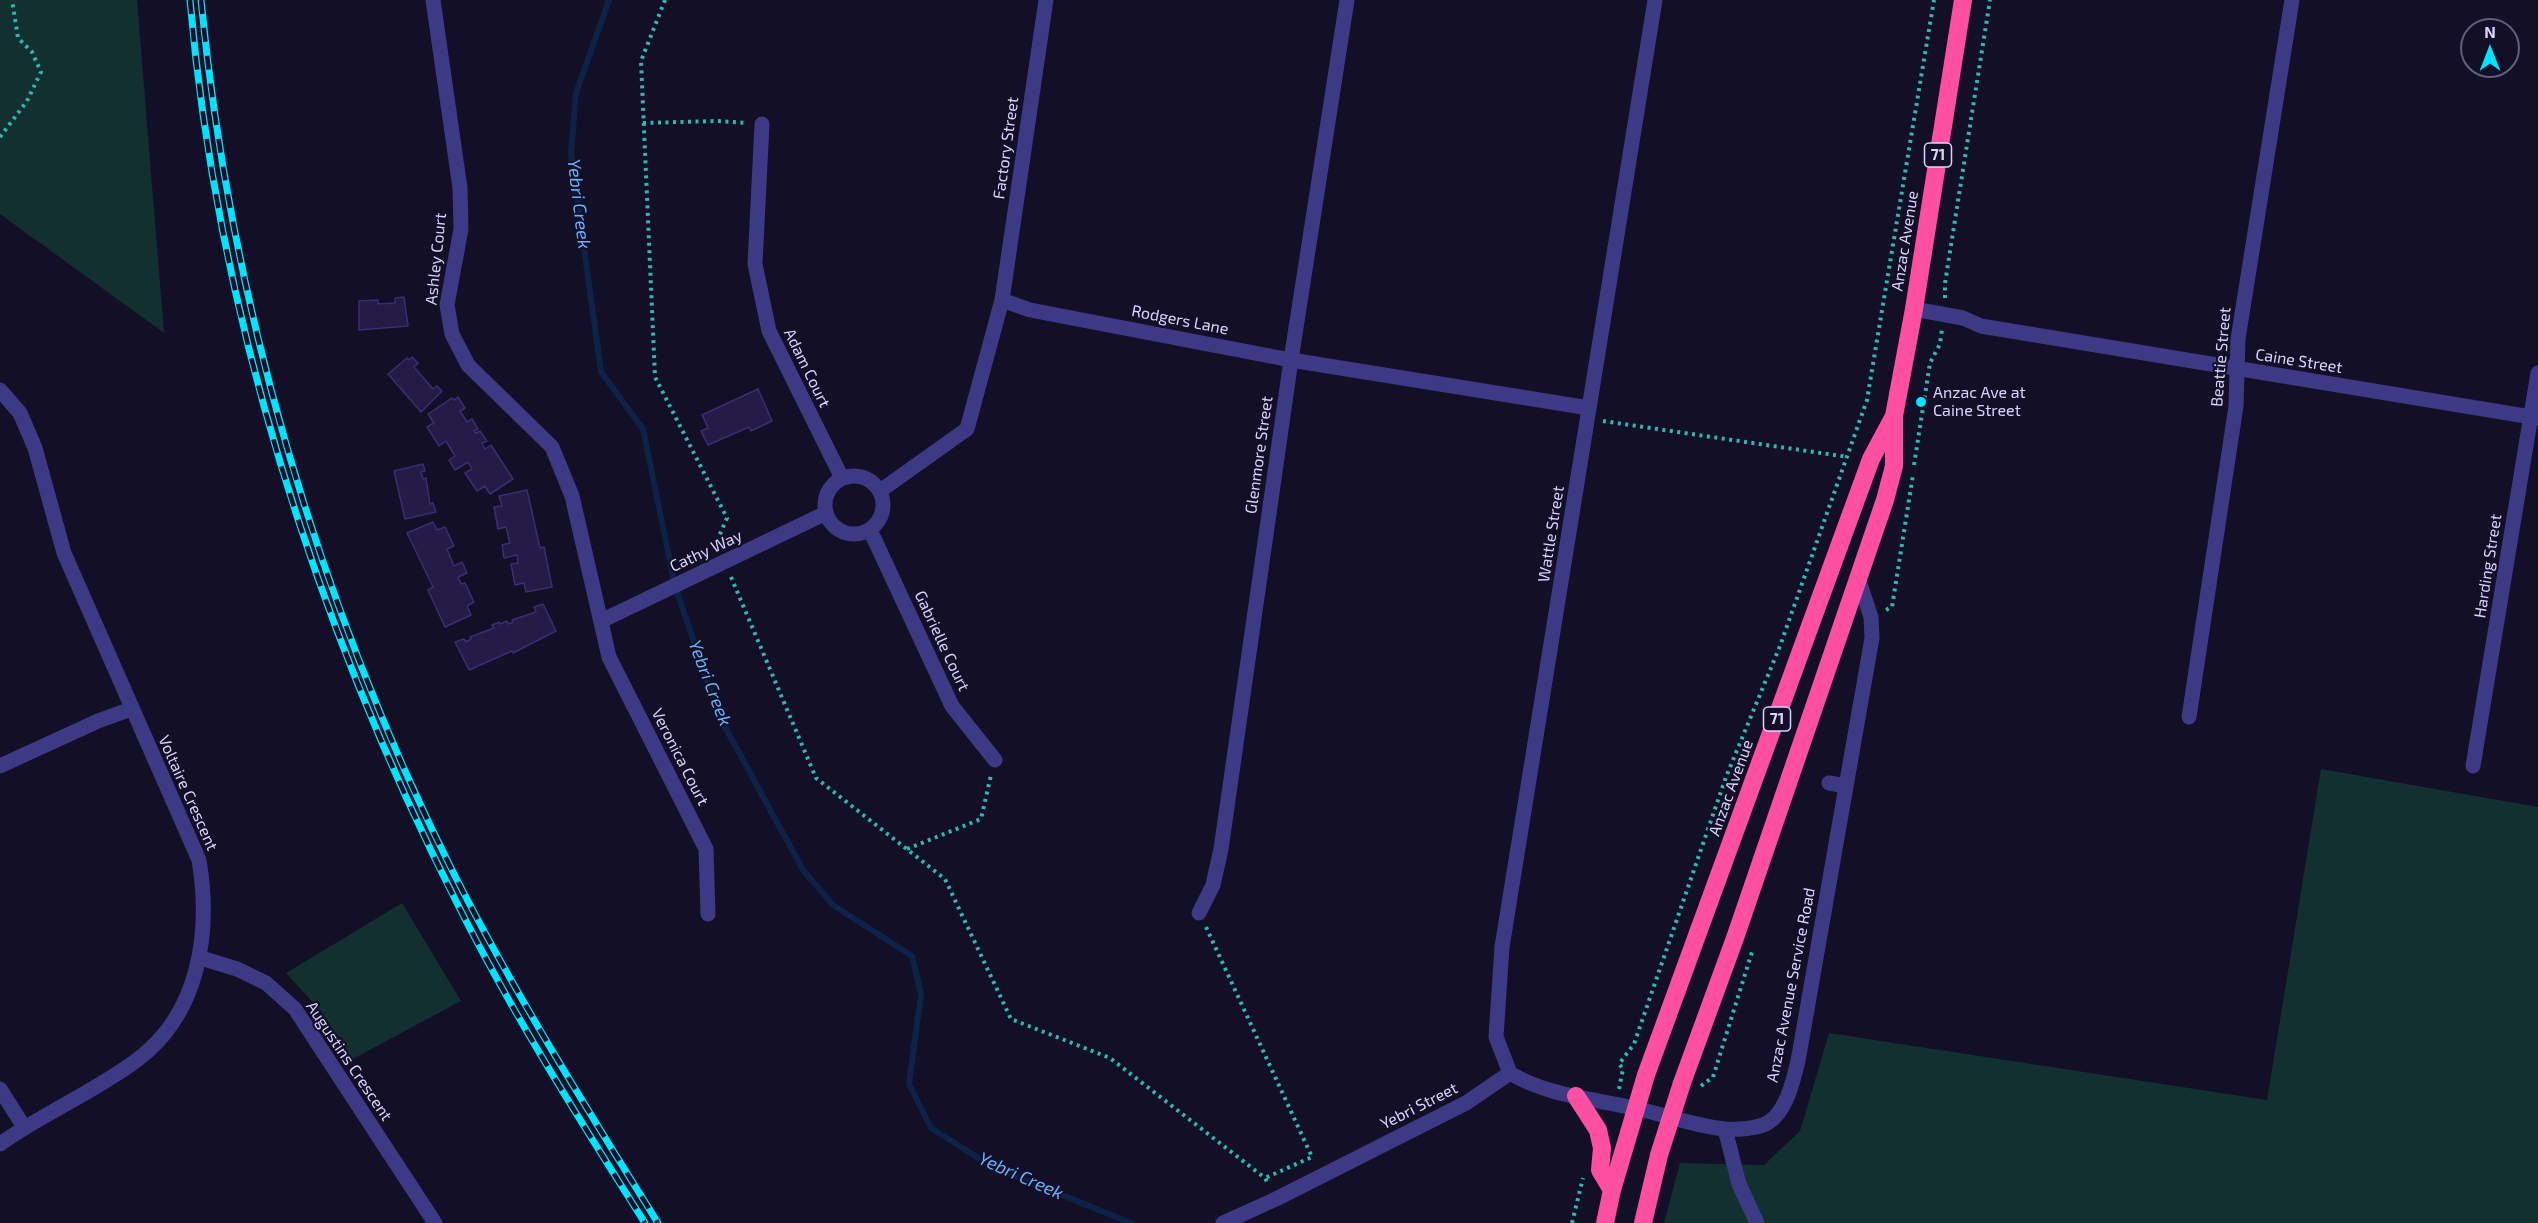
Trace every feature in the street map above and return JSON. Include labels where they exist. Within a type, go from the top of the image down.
[{"type":"highway","name":"Anzac Avenue","points":[[1643,1223],[1671,1117],[1735,938],[1894,466],[1894,416],[1914,309],[1963,0]]},
{"type":"highway","name":"Anzac Avenue","points":[[1605,1223],[1612,1190],[1646,1075],[1871,459],[1894,416]]},
{"type":"highway","points":[[1576,1096],[1598,1130],[1602,1148],[1600,1170],[1612,1190]]},
{"type":"street","name":"Ashley Court","points":[[433,0],[460,188],[460,229],[447,305],[453,334],[468,365],[552,447],[572,496],[601,621]]},
{"type":"street","name":"Factory Street","points":[[1002,300],[1046,0]]},
{"type":"street","name":"Glenmore Street","points":[[1199,913],[1213,885],[1221,849],[1291,360],[1347,0]]},
{"type":"street","name":"Wattle Street","points":[[1510,1073],[1496,1036],[1502,947],[1655,0]]},
{"type":"street","name":"Beattie Street","points":[[2189,717],[2236,406],[2238,339],[2292,0]]},
{"type":"street","name":"Adam Court","points":[[762,124],[755,264],[769,331],[842,478]]},
{"type":"street","name":"Rodgers Lane","points":[[1002,300],[1029,310],[1291,360],[1589,408]]},
{"type":"street","points":[[880,491],[967,429],[1002,300]]},
{"type":"street","name":"Caine Street","points":[[1914,309],[1963,318],[1981,326],[2534,418]]},
{"type":"street","name":"Harding Street","points":[[2473,766],[2534,418],[2538,373]]},
{"type":"street","name":"Voltaire Crescent","points":[[0,390],[21,413],[35,448],[64,553],[199,860],[204,893],[201,958],[185,1001],[170,1028],[139,1059],[24,1127],[0,1144]]},
{"type":"street","points":[[860,476],[868,479],[880,491],[884,508],[877,524],[870,530],[853,534],[844,532],[830,522],[825,505],[829,489],[842,478],[860,476]]},
{"type":"street","name":"Cathy Way","points":[[601,621],[826,513]]},
{"type":"street","name":"Gabrielle Court","points":[[870,530],[952,706],[995,760]]},
{"type":"street","name":"Anzac Avenue Service Road","points":[[1671,1117],[1725,1129],[1755,1127],[1769,1123],[1782,1107],[1792,1086],[1872,638],[1871,617],[1858,578]]},
{"type":"street","name":"Veronica Court","points":[[601,621],[609,657],[706,849],[708,914]]},
{"type":"street","points":[[0,766],[98,721],[131,709]]},
{"type":"street","points":[[1829,783],[1846,786]]},
{"type":"street","name":"Augustins Crescent","points":[[201,958],[237,969],[266,983],[295,1009],[435,1223]]},
{"type":"street","points":[[1510,1073],[1524,1082],[1671,1117]]},
{"type":"street","name":"Yebri Street","points":[[1223,1223],[1276,1199],[1466,1103],[1510,1073]]},
{"type":"street","points":[[0,1089],[24,1127]]},
{"type":"street","points":[[1725,1129],[1739,1184],[1757,1223]]},
{"type":"path","points":[[0,137],[27,101],[41,72],[32,52],[18,38],[12,0]]},
{"type":"path","points":[[665,0],[641,61],[656,376],[727,518],[717,541],[816,778],[945,879],[1011,1018],[1110,1058],[1265,1179],[1276,1199]]},
{"type":"path","points":[[1615,1104],[1623,1069],[1619,1064],[1634,1044],[1726,777],[1780,646],[1866,400],[1934,0]]},
{"type":"path","points":[[1946,302],[1945,283],[1990,0]]},
{"type":"path","points":[[643,123],[718,121],[762,124]]},
{"type":"path","points":[[1589,408],[1602,420],[1871,459]]},
{"type":"path","points":[[907,849],[981,819],[995,760]]},
{"type":"path","points":[[1199,913],[1312,1156],[1265,1179]]},
{"type":"path","points":[[1572,1223],[1584,1172]]},
{"type":"green space","points":[[0,0],[137,0],[164,333],[0,214]]},
{"type":"green space","points":[[2321,769],[2538,807],[2538,1223],[1664,1223],[1680,1163],[1764,1165],[1800,1131],[1829,1033],[2267,1100]]},
{"type":"green space","points":[[402,903],[461,1001],[349,1061],[316,1006],[286,973]]},
{"type":"building","points":[[404,297],[408,326],[359,330],[359,301],[378,300],[378,304],[395,303],[395,298]]},
{"type":"building","points":[[412,357],[418,363],[414,367],[433,389],[437,386],[442,391],[421,412],[388,374],[407,358],[409,360]]},
{"type":"building","points":[[758,389],[772,421],[751,431],[749,427],[708,445],[701,431],[708,428],[702,415]]},
{"type":"building","points":[[458,397],[465,408],[460,411],[467,422],[472,419],[478,429],[474,431],[476,433],[480,431],[487,441],[482,443],[485,449],[491,445],[513,479],[490,494],[485,486],[477,491],[465,473],[472,469],[468,462],[455,470],[449,460],[455,456],[446,441],[439,446],[427,427],[434,423],[428,414],[452,398],[454,400]]},
{"type":"building","points":[[423,464],[425,471],[421,472],[423,479],[426,478],[430,504],[433,503],[436,512],[405,519],[394,471]]},
{"type":"building","points":[[527,490],[540,548],[544,547],[552,587],[526,592],[524,583],[515,585],[511,564],[518,563],[517,555],[504,558],[502,545],[510,543],[506,527],[498,529],[494,507],[502,506],[499,496]]},
{"type":"building","points":[[433,522],[437,530],[445,527],[454,546],[447,549],[454,566],[462,562],[467,573],[458,577],[461,584],[465,583],[474,602],[467,606],[471,615],[445,627],[428,590],[433,587],[407,533]]},
{"type":"building","points":[[543,604],[556,631],[513,653],[512,651],[469,670],[455,642],[464,639],[466,642],[471,639],[470,637],[494,628],[492,625],[499,622],[500,624],[507,621],[508,624],[513,622],[512,620],[536,612],[534,607]]},
{"type":"waterway","name":"Yebri Creek","points":[[609,0],[576,93],[571,153],[601,372],[643,429],[675,586],[719,716],[803,870],[833,905],[912,956],[921,994],[909,1084],[931,1128],[991,1166],[1131,1223]]},
{"type":"railway","points":[[190,0],[203,117],[223,234],[249,350],[281,464],[318,577],[360,688],[406,797],[457,903],[523,1025],[645,1223]]},
{"type":"railway","points":[[201,0],[215,113],[234,226],[258,338],[287,449],[322,558],[361,666],[405,771],[477,919],[552,1051],[658,1223]]},
{"type":"place","name":"Anzac Ave at Caine Street","points":[[1921,402]]}]
